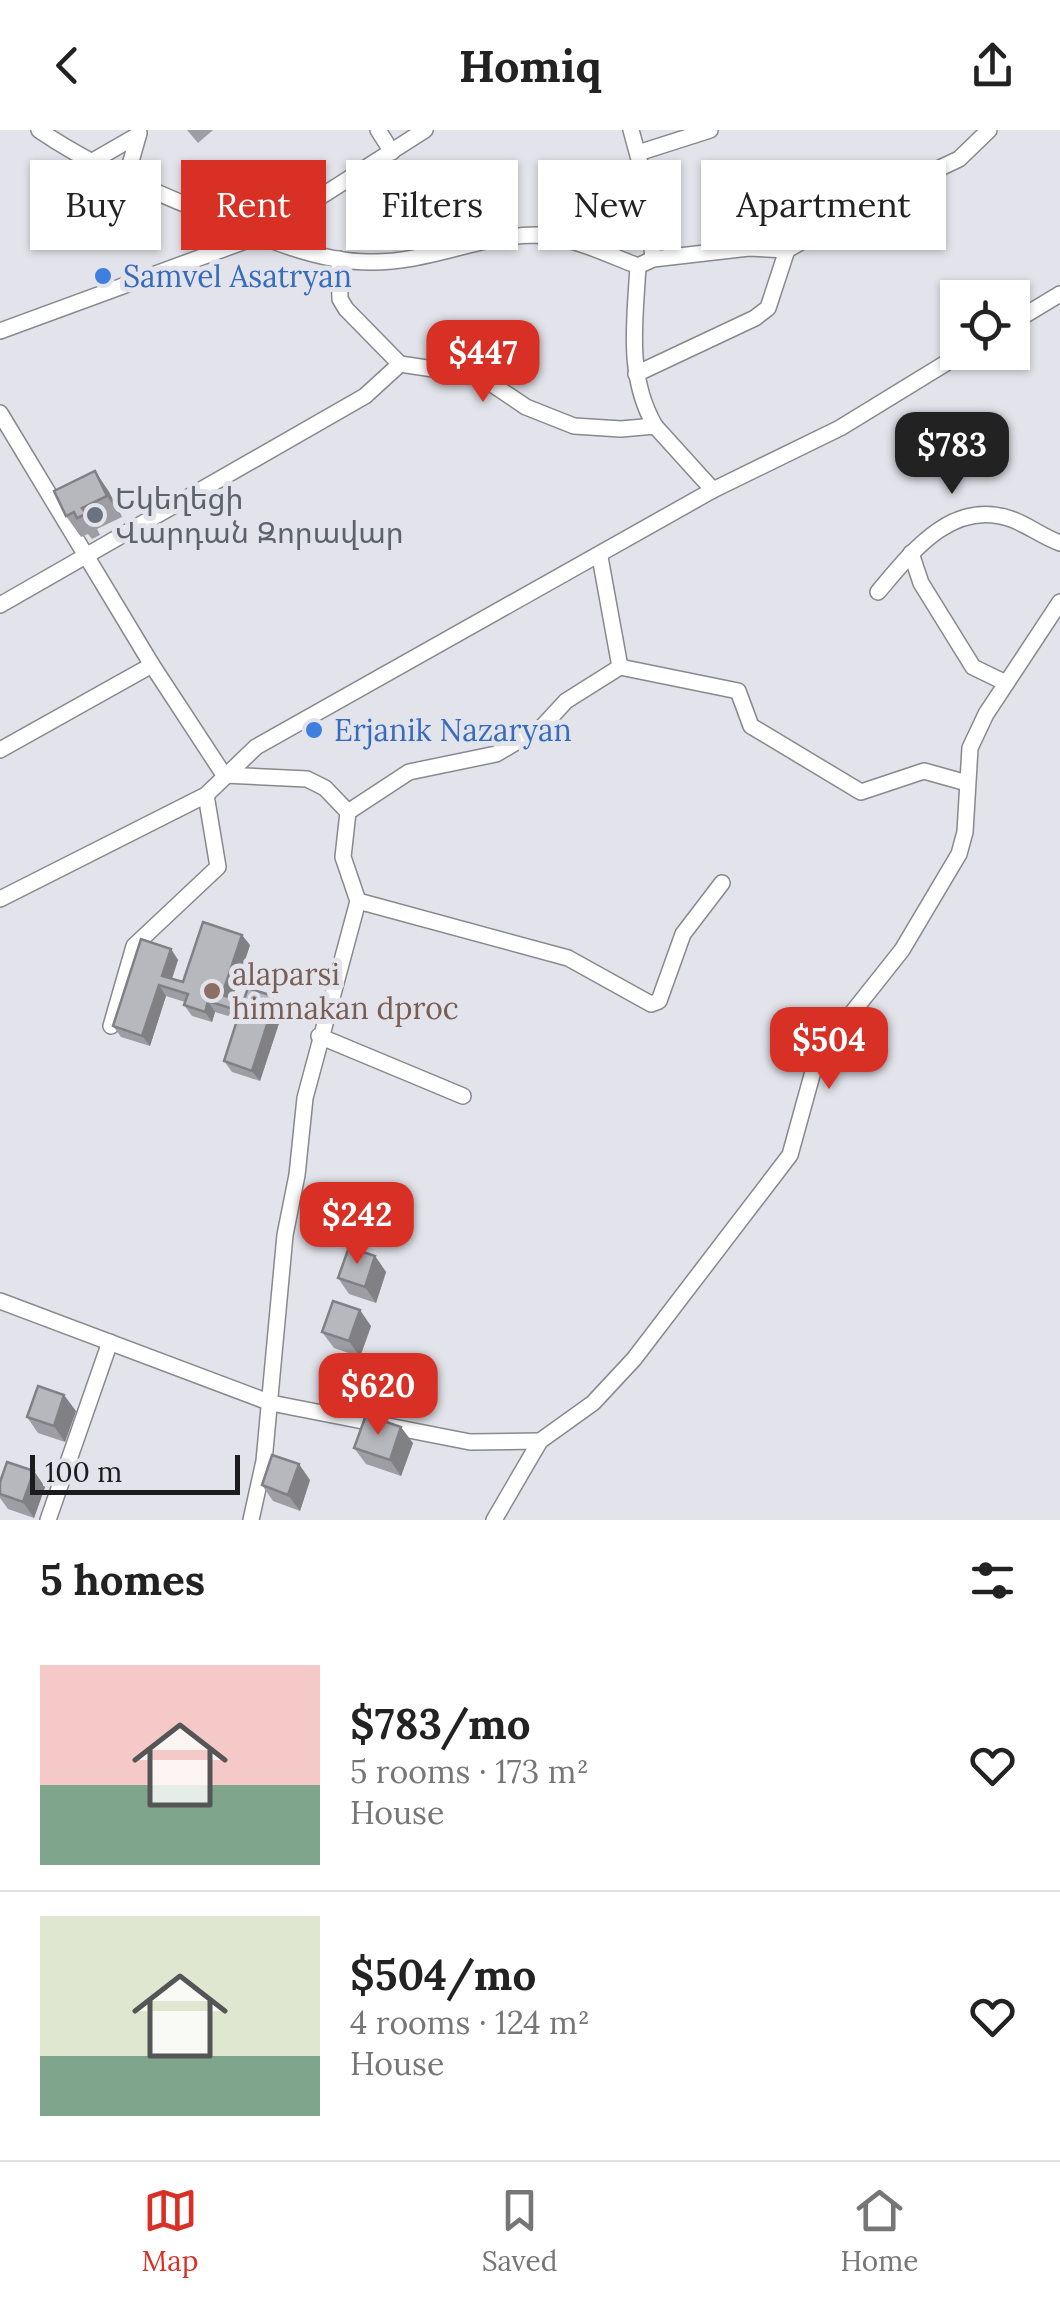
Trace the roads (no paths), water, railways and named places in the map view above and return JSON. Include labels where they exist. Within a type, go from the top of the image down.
[{"type":"street","points":[[39,130],[87,160]]},
{"type":"street","points":[[378,130],[392,152]]},
{"type":"street","points":[[326,194],[425,130]]},
{"type":"street","points":[[632,130],[646,185],[646,263],[633,357],[636,374],[645,408],[656,426],[714,490]]},
{"type":"street","points":[[638,153],[710,130]]},
{"type":"street","points":[[946,164],[959,158],[989,130]]},
{"type":"street","points":[[93,160],[139,132]]},
{"type":"street","points":[[131,160],[139,132]]},
{"type":"street","points":[[308,250],[370,262],[536,236],[559,238],[646,263],[735,250]]},
{"type":"street","points":[[0,330],[221,250]]},
{"type":"street","points":[[636,374],[755,318],[768,308],[787,250]]},
{"type":"street","points":[[339,259],[340,300],[400,364],[480,376],[526,407],[574,426],[656,426]]},
{"type":"street","points":[[1030,312],[1060,294]]},
{"type":"street","points":[[0,605],[366,396],[400,364]]},
{"type":"street","points":[[0,899],[206,796],[256,747],[714,490],[840,428],[940,367]]},
{"type":"street","points":[[0,414],[152,665],[224,775]]},
{"type":"street","points":[[878,592],[911,552],[947,523],[970,515],[1012,520],[1060,543]]},
{"type":"street","points":[[911,552],[920,583],[973,667],[1006,683]]},
{"type":"street","points":[[600,557],[620,667]]},
{"type":"street","points":[[494,1520],[540,1442],[593,1403],[634,1360],[790,1155],[817,1057],[902,950],[958,854],[964,832],[970,748],[986,714],[1060,602]]},
{"type":"street","points":[[0,750],[152,665]]},
{"type":"street","points":[[348,812],[408,772],[496,754],[542,727],[566,701],[620,667],[738,691],[752,726],[861,792],[924,771],[967,784]]},
{"type":"street","points":[[224,775],[306,779],[326,788],[348,812],[343,857],[358,901],[305,1098],[297,1175],[285,1235],[264,1461],[252,1520]]},
{"type":"street","points":[[111,1026],[134,946],[218,867],[206,796]]},
{"type":"street","points":[[358,901],[568,958],[650,1004],[659,1001],[683,934],[722,882]]},
{"type":"street","points":[[320,1036],[463,1096]]},
{"type":"street","points":[[0,1301],[271,1403],[470,1442],[540,1442]]},
{"type":"street","points":[[48,1520],[110,1342]]},
{"type":"place","name":"Samvel Asatryan","points":[[103,276]]},
{"type":"place","name":"Եկեղեցի Վարդան Զորավար","points":[[95,515]]},
{"type":"place","name":"Erjanik Nazaryan","points":[[314,730]]},
{"type":"place","name":"alaparsi himnakan dproc","points":[[212,991]]}]
